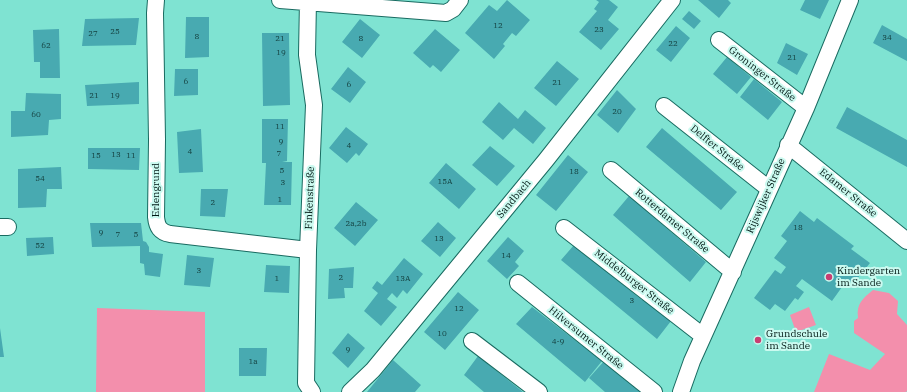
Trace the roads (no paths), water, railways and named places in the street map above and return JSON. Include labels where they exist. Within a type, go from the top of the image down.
[{"type":"street","name":"Erlengrund","points":[[156,0],[156,217],[159,229],[164,233],[170,234],[308,250]]},
{"type":"street","points":[[280,0],[446,13],[453,9],[460,0]]},
{"type":"street","name":"Sandbach","points":[[350,392],[373,370],[546,160],[672,0]]},
{"type":"street","name":"Rijswijker Straße","points":[[681,392],[703,336],[806,108],[850,0]]},
{"type":"street","name":"Finkenstraße","points":[[308,1],[307,55],[314,105],[308,250],[306,383],[312,392]]},
{"type":"street","name":"Groninger Straße","points":[[719,40],[806,108]]},
{"type":"street","name":"Delfter Straße","points":[[664,106],[769,189]]},
{"type":"street","name":"Edamer Straße","points":[[788,146],[907,241]]},
{"type":"street","name":"Rotterdamer Straße","points":[[611,170],[733,272]]},
{"type":"street","name":"Middelburger Straße","points":[[564,228],[703,336]]},
{"type":"street","name":"Hilversumer Straße","points":[[518,283],[654,392]]},
{"type":"street","points":[[472,341],[539,392]]},
{"type":"place","name":"Kindergarten im Sande","points":[[829,277]]},
{"type":"place","name":"Grundschule im Sande","points":[[758,340]]}]
